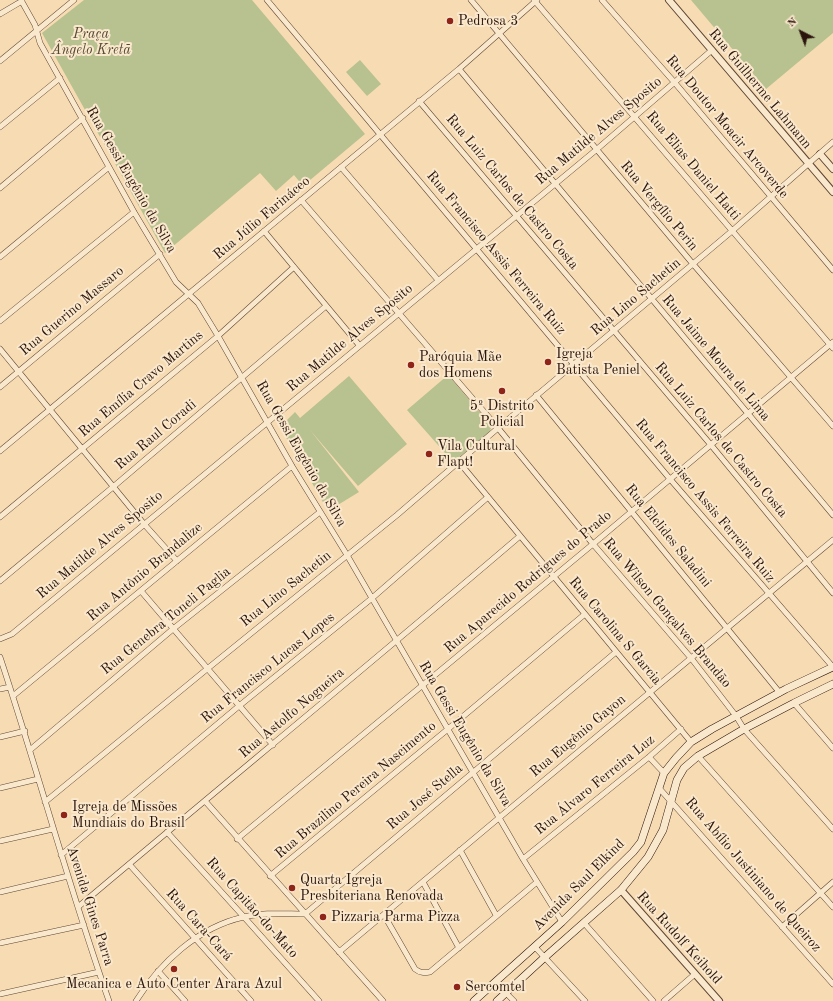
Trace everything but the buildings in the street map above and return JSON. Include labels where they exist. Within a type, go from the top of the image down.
[{"type":"main road","name":"Avenida Saul Elkind","points":[[474,1001],[562,922],[633,852],[641,842],[664,773],[691,742],[780,692],[833,667]]},
{"type":"main road","name":"Avenida Saul Elkind","points":[[497,1001],[621,890],[648,857],[663,830],[670,800],[677,780],[684,768],[698,756],[744,729],[794,702],[833,684]]},
{"type":"street","points":[[0,61],[74,0]]},
{"type":"street","name":"Rua Francisco Assis Ferreira Ruiz","points":[[267,0],[670,479],[833,667]]},
{"type":"street","name":"Rua Vergílio Perin","points":[[471,0],[596,150],[833,426]]},
{"type":"street","name":"Rua Doutor Moacir Arcoverde","points":[[602,0],[675,83],[833,270]]},
{"type":"street","name":"Rua Guilherme Lahmann","points":[[669,0],[833,192]]},
{"type":"street","points":[[0,14],[22,1]]},
{"type":"street","name":"Rua Gessi Eugênio da Silva","points":[[22,1],[37,30],[40,43],[134,212],[176,282],[204,312],[292,466],[347,555],[396,642],[562,922]]},
{"type":"street","name":"Rua Júlio Farináceo","points":[[0,451],[459,69],[536,1]]},
{"type":"street","name":"Rua Elias Daniel Hatti","points":[[536,1],[732,232],[832,345]]},
{"type":"street","name":"Rua Matilde Alves Sposito","points":[[0,639],[12,634],[596,150],[712,50]]},
{"type":"street","name":"Rua Jaime Moura de Lima","points":[[459,69],[651,300],[833,515]]},
{"type":"street","points":[[0,127],[60,78]]},
{"type":"street","name":"Rua Luiz Carlos de Castro Costa","points":[[419,101],[833,593]]},
{"type":"street","points":[[0,188],[83,118]]},
{"type":"street","name":"Rua Lino Sachetin","points":[[45,802],[397,515],[536,395],[732,232],[833,142]]},
{"type":"street","points":[[820,154],[833,169]]},
{"type":"street","points":[[0,258],[109,167]]},
{"type":"street","points":[[341,167],[438,280]]},
{"type":"street","name":"Rua Wilson Gonçalves Brandão","points":[[301,200],[498,428],[593,544],[691,658],[736,716],[744,729],[833,829]]},
{"type":"street","points":[[0,321],[134,212]]},
{"type":"street","points":[[264,231],[359,345]]},
{"type":"street","name":"Rua Guerino Massaro","points":[[0,387],[160,254]]},
{"type":"street","name":"Rua Emília Cravo Martins","points":[[0,517],[218,336],[294,267]]},
{"type":"street","name":"Rua Raul Coradi","points":[[0,581],[326,306]]},
{"type":"street","name":"Rua Aparecido Rodrigues do Prado","points":[[237,839],[593,544],[791,377],[832,345]]},
{"type":"street","points":[[0,349],[51,409],[113,487],[177,561]]},
{"type":"street","name":"Rua Elclides Saladini","points":[[536,395],[780,692]]},
{"type":"street","name":"Rua Carolina S Garcia","points":[[459,462],[691,742]]},
{"type":"street","name":"Rua Antônio Brandalize","points":[[13,696],[292,466]]},
{"type":"street","name":"Rua Francisco Lucas Lopes","points":[[61,855],[239,706],[371,599],[488,497]]},
{"type":"street","name":"Rua Genebra Toneli Paglia","points":[[30,750],[173,629],[320,512]]},
{"type":"street","name":"Rua Astolfo Nogueira","points":[[78,908],[396,642],[520,536]]},
{"type":"street","name":"Rua Eugênio Gayon","points":[[339,952],[833,540]]},
{"type":"street","points":[[141,591],[273,745]]},
{"type":"street","name":"Rua Brazilino Pereira Nascimento","points":[[270,876],[584,614]]},
{"type":"street","name":"Rua José Stella","points":[[305,914],[616,652]]},
{"type":"street","name":"Avenida Gines Parra","points":[[0,657],[25,731],[61,855],[109,1001]]},
{"type":"street","points":[[0,689],[10,687]]},
{"type":"street","points":[[794,702],[833,748]]},
{"type":"street","name":"Rua Álvaro Ferreira Luz","points":[[524,859],[649,758],[681,730]]},
{"type":"street","points":[[0,737],[25,731]]},
{"type":"street","points":[[698,756],[833,907]]},
{"type":"street","points":[[649,758],[664,773]]},
{"type":"street","points":[[0,788],[38,779]]},
{"type":"street","name":"Rua Abílio Justiniano de Queiroz","points":[[659,788],[833,984]]},
{"type":"street","points":[[205,801],[237,839],[383,1001]]},
{"type":"street","points":[[0,841],[53,828]]},
{"type":"street","name":"Rua Capitão-do-Mato","points":[[167,832],[319,1001]]},
{"type":"street","points":[[460,850],[496,915]]},
{"type":"street","name":"Rua Cara-Cará","points":[[129,864],[251,1001]]},
{"type":"street","points":[[0,892],[68,876]]},
{"type":"street","points":[[423,882],[459,948]]},
{"type":"street","points":[[384,915],[415,969],[420,972],[430,972],[537,882]]},
{"type":"street","points":[[782,927],[833,882]]},
{"type":"street","name":"Rua Rudolf Keihold","points":[[621,890],[720,1001]]},
{"type":"street","points":[[136,1001],[158,971],[182,948],[219,925],[244,916],[305,914]]},
{"type":"street","points":[[584,923],[654,1001]]},
{"type":"street","points":[[0,943],[84,925]]},
{"type":"street","points":[[535,947],[585,1001]]},
{"type":"street","points":[[158,971],[185,1001]]},
{"type":"street","points":[[0,994],[99,972]]},
{"type":"street","points":[[664,1001],[695,974]]},
{"type":"street","points":[[506,993],[514,1001]]},
{"type":"green space","name":"Praça Ângelo Kretã","points":[[84,0],[252,0],[365,134],[303,186],[294,175],[276,191],[260,173],[165,253],[42,33]]},
{"type":"green space","points":[[691,0],[833,0],[833,33],[766,89]]},
{"type":"green space","points":[[360,60],[381,84],[367,96],[346,72]]},
{"type":"green space","points":[[448,375],[484,417],[491,428],[489,433],[453,462],[407,410]]},
{"type":"green space","points":[[349,376],[407,444],[358,486],[310,430],[359,492],[328,511],[280,427],[295,412],[300,418]]},
{"type":"place","name":"Pedrosa 3","points":[[450,21]]},
{"type":"place","name":"Igreja Batista Peniel","points":[[548,362]]},
{"type":"place","name":"Paróquia Mãe dos Homens","points":[[411,365]]},
{"type":"place","name":"5º Distrito Policial","points":[[502,391]]},
{"type":"place","name":"Vila Cultural Flapt!","points":[[429,454]]},
{"type":"place","name":"Igreja de Missões Mundiais do Brasil","points":[[64,815]]},
{"type":"place","name":"Quarta Igreja Presbiteriana Renovada","points":[[292,888]]},
{"type":"place","name":"Pizzaria Parma Pizza","points":[[323,917]]},
{"type":"place","name":"Mecanica e Auto Center Arara Azul","points":[[174,969]]},
{"type":"place","name":"Sercomtel","points":[[457,987]]}]
